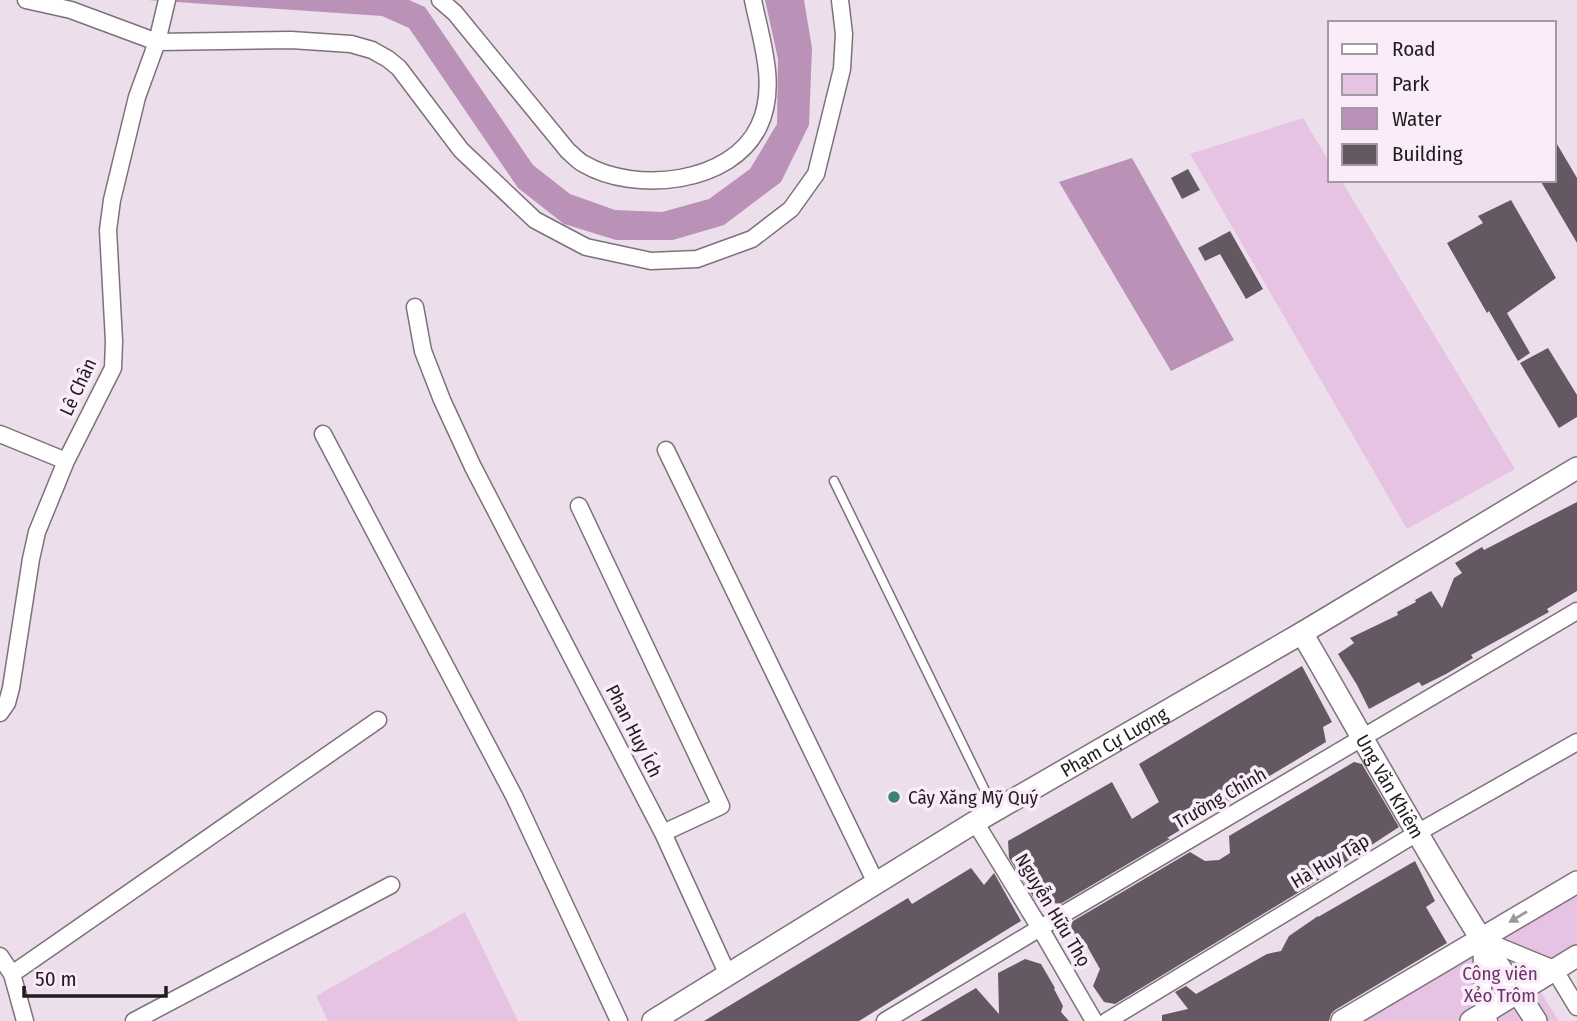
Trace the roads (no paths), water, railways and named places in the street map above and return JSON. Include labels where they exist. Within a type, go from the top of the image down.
[{"type":"street","points":[[26,0],[71,10],[159,36],[291,40],[351,44],[372,50],[399,68],[461,150],[536,220],[586,247],[651,261],[697,258],[752,239],[791,209],[816,174],[842,68],[844,34],[841,0]]},
{"type":"street","name":"Lê Chân","points":[[0,713],[7,703],[11,688],[37,532],[66,461],[113,368],[108,230],[112,200],[136,97],[159,36],[167,0]]},
{"type":"street","points":[[440,0],[454,13],[576,158],[612,176],[650,181],[678,179],[716,168],[749,142],[760,125],[768,93],[767,68],[753,0]]},
{"type":"street","name":"Phan Huy Ích","points":[[415,307],[423,351],[473,467],[663,833],[728,975]]},
{"type":"street","points":[[0,434],[66,461]]},
{"type":"street","points":[[323,434],[514,796],[619,1021]]},
{"type":"street","points":[[666,450],[744,606],[876,883]]},
{"type":"street","name":"Phạm Cự Lượng","points":[[653,1021],[995,810],[1302,633],[1577,468]]},
{"type":"street","points":[[579,506],[721,806],[663,833]]},
{"type":"street","name":"Trường Chinh","points":[[885,1021],[1577,611]]},
{"type":"street","name":"Ung Văn Khiêm","points":[[1302,633],[1417,833],[1481,939],[1536,1021]]},
{"type":"street","points":[[12,974],[378,720]]},
{"type":"street","name":"Hà Huy Tập","points":[[1107,1021],[1417,833],[1577,742]]},
{"type":"street","name":"Nguyễn Hữu Thọ","points":[[975,822],[1094,1021]]},
{"type":"street","points":[[1342,1021],[1577,882]]},
{"type":"street","points":[[134,1021],[391,885]]},
{"type":"street","points":[[1481,939],[1554,969],[1577,1007]]},
{"type":"street","name":"Ung Văn Khiêm","points":[[1481,939],[1481,1018]]},
{"type":"street","points":[[0,956],[12,974],[25,1021]]},
{"type":"street","points":[[1481,1018],[1577,956]]},
{"type":"lane","points":[[834,481],[995,810]]},
{"type":"water","points":[[148,0],[409,0],[425,7],[533,165],[570,194],[615,210],[662,212],[709,199],[750,169],[777,124],[778,59],[765,0],[804,0],[812,48],[809,125],[781,182],[724,225],[673,240],[616,240],[564,224],[518,188],[409,28],[382,16]]},
{"type":"water","points":[[1132,158],[1234,340],[1171,371],[1059,182]]},
{"type":"place","name":"Cây Xăng Mỹ Quý","points":[[894,797]]},
{"type":"park label","name":"Công viên Xẻo Trôm","points":[[1500,984]]}]
